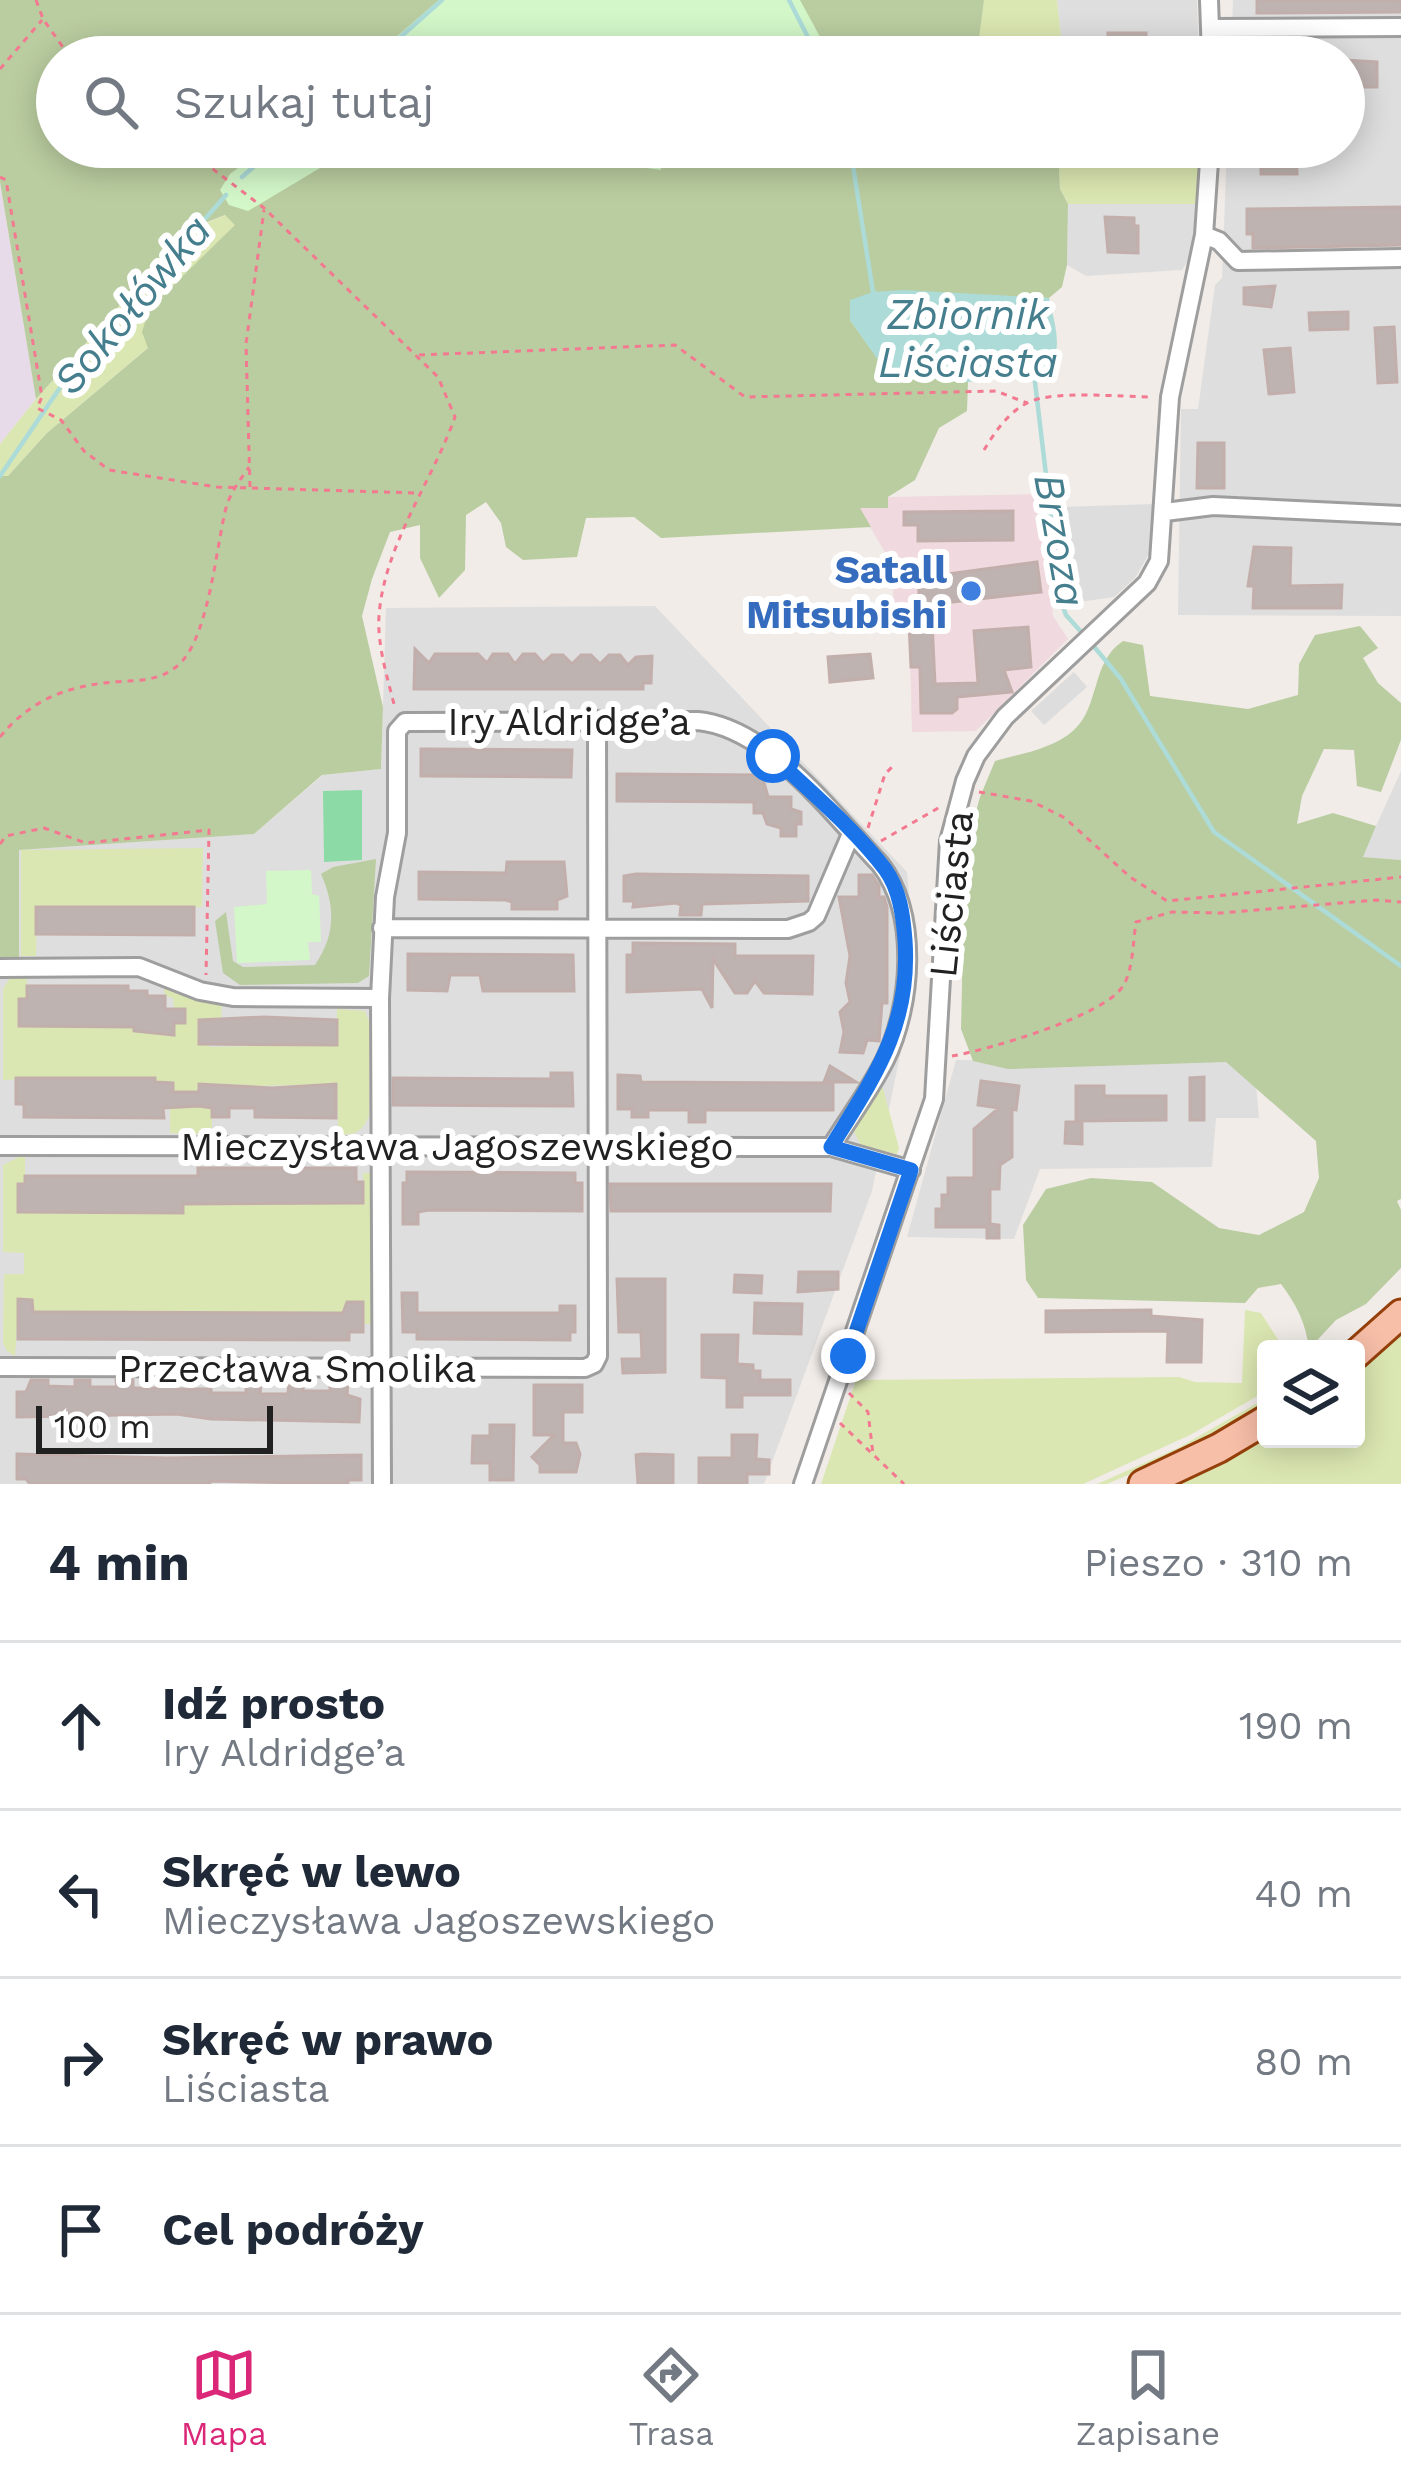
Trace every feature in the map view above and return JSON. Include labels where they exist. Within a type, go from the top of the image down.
[{"type":"main road","points":[[1365,1346],[1401,1314]]},
{"type":"main road","points":[[1143,1484],[1257,1425]]},
{"type":"street","points":[[1209,0],[1211,36]]},
{"type":"street","points":[[1211,28],[1401,27]]},
{"type":"street","name":"Liściasta","points":[[803,1484],[931,1114],[949,841],[962,790],[985,742],[1152,576],[1161,552],[1170,398],[1204,236],[1209,168]]},
{"type":"street","points":[[1204,236],[1219,241],[1238,261],[1401,259]]},
{"type":"street","points":[[1165,512],[1213,506],[1401,515]]},
{"type":"street","name":"Iry Aldridge’a","points":[[401,724],[409,720],[698,721],[739,730],[858,835],[899,898],[904,985],[884,1061],[831,1147]]},
{"type":"street","points":[[597,720],[598,1147]]},
{"type":"street","points":[[382,1484],[380,998],[382,928],[397,833],[397,731],[401,724]]},
{"type":"street","points":[[382,928],[800,926],[816,916],[858,835]]},
{"type":"street","points":[[0,968],[139,967],[200,991],[233,997],[380,998]]},
{"type":"street","name":"Mieczysława Jagoszewskiego","points":[[0,1146],[831,1147],[911,1170]]},
{"type":"street","name":"Przecława Smolika","points":[[0,1367],[585,1368],[598,1356],[598,1147]]},
{"type":"path","points":[[36,0],[55,36]]},
{"type":"path","points":[[0,69],[43,20]]},
{"type":"path","points":[[212,168],[264,208],[438,376],[455,416],[441,456],[419,493],[383,590],[379,621],[401,724]]},
{"type":"path","points":[[0,177],[6,180],[42,398],[37,408],[61,420],[84,452],[109,470],[235,488],[419,493]]},
{"type":"path","points":[[250,488],[246,344],[264,208]]},
{"type":"path","points":[[415,355],[675,345],[745,398],[996,391],[1029,402]]},
{"type":"path","points":[[984,450],[1008,417],[1029,402],[1170,398]]},
{"type":"path","points":[[0,737],[17,716],[50,695],[81,686],[145,682],[178,666],[200,623],[226,507],[249,467]]},
{"type":"path","points":[[858,835],[885,774],[895,764]]},
{"type":"path","points":[[874,844],[932,814],[962,790],[1030,801],[1065,818],[1130,877],[1167,901],[1401,877]]},
{"type":"path","points":[[0,844],[6,836],[44,828],[86,843],[209,830],[206,983]]},
{"type":"path","points":[[938,1058],[985,1051],[1106,1002],[1124,986],[1136,922],[1172,912],[1222,914],[1377,900],[1401,902]]},
{"type":"path","points":[[847,1393],[868,1412],[873,1454]]},
{"type":"path","points":[[838,1421],[904,1484]]},
{"type":"shaded area","points":[[1057,0],[1197,0],[1198,36],[1061,36]]},
{"type":"shaded area","points":[[1233,0],[1401,0],[1401,616],[1178,615],[1181,409],[1198,409],[1215,285],[1222,278],[1226,168],[1365,168],[1365,36],[1232,36]]},
{"type":"shaded area","points":[[0,182],[36,399],[0,444]]},
{"type":"shaded area","points":[[1068,204],[1200,204],[1191,256],[1182,270],[1086,276],[1067,265]]},
{"type":"shaded area","name":"Satall Mitsubishi","points":[[1040,494],[1053,616],[1068,639],[976,731],[912,732],[909,619],[893,618],[893,566],[859,508],[887,508],[888,497]]},
{"type":"shaded area","points":[[1154,504],[1149,554],[1135,578],[1114,597],[1072,603],[1060,507]]},
{"type":"shaded area","points":[[655,606],[907,872],[916,978],[872,1191],[764,1484],[0,1484],[0,957],[19,956],[19,850],[254,834],[323,775],[381,769],[386,608]]},
{"type":"shaded area","points":[[1074,672],[1087,687],[1044,725],[1031,711]]},
{"type":"shaded area","points":[[1401,771],[1401,860],[1362,857],[1376,826]]},
{"type":"shaded area","points":[[956,1060],[1254,1062],[1259,1118],[1216,1118],[1212,1167],[1040,1169],[1014,1239],[907,1237]]},
{"type":"green space","points":[[0,0],[984,0],[979,36],[36,36],[36,168],[1059,168],[1060,189],[1068,204],[1067,265],[1062,287],[1049,298],[873,292],[850,320],[888,373],[968,382],[967,411],[939,428],[915,480],[888,497],[888,508],[860,508],[871,527],[661,538],[634,517],[586,518],[577,557],[523,560],[506,547],[501,523],[486,502],[466,515],[465,570],[439,598],[420,558],[420,525],[390,532],[362,616],[383,707],[381,769],[322,775],[254,834],[19,850],[19,957],[0,957],[0,476],[8,476],[47,433],[148,348],[142,332],[149,309],[235,225],[225,215],[187,230],[36,399],[0,182]]},
{"type":"green space","points":[[439,0],[800,0],[820,36],[397,36]]},
{"type":"green space","points":[[984,0],[1057,0],[1061,36],[978,36]]},
{"type":"green space","points":[[238,168],[320,168],[248,211],[229,205],[220,190]]},
{"type":"green space","points":[[1059,168],[1201,168],[1200,204],[1068,204],[1060,189]]},
{"type":"green space","points":[[226,215],[236,225],[149,309],[149,347],[47,433],[8,476],[0,476],[0,444],[36,399],[188,230]]},
{"type":"green space","points":[[1360,626],[1378,648],[1363,658],[1378,683],[1401,703],[1401,740],[1381,792],[1357,786],[1354,750],[1324,749],[1302,796],[1297,824],[1333,813],[1376,826],[1363,857],[1401,860],[1401,1199],[1397,1201],[1401,1268],[1366,1304],[1336,1320],[1317,1340],[1307,1340],[1300,1314],[1281,1284],[1258,1288],[1245,1303],[1038,1298],[1026,1280],[1023,1225],[1046,1189],[1091,1178],[1152,1182],[1219,1228],[1259,1235],[1304,1212],[1319,1178],[1316,1141],[1226,1062],[1008,1069],[973,1061],[961,1029],[963,940],[957,882],[995,761],[1046,746],[1074,730],[1088,709],[1106,660],[1123,641],[1143,645],[1150,696],[1248,709],[1298,695],[1299,664],[1315,635]]},
{"type":"green space","points":[[362,790],[362,860],[324,862],[323,791]]},
{"type":"green space","points":[[203,848],[202,907],[37,907],[36,956],[21,956],[21,850]]},
{"type":"green space","points":[[376,859],[369,976],[358,983],[240,985],[223,973],[215,921],[226,912],[233,961],[243,967],[315,965],[331,921],[321,874]]},
{"type":"green space","points":[[311,870],[312,894],[319,896],[321,942],[308,942],[310,960],[237,963],[234,907],[267,904],[266,871]]},
{"type":"green space","points":[[27,976],[27,999],[19,1000],[19,1026],[134,1026],[173,1036],[174,1023],[185,1022],[185,1010],[174,1009],[173,998],[165,996],[164,988],[222,1004],[221,1021],[199,1020],[199,1043],[211,1047],[336,1044],[337,1009],[365,1011],[369,1021],[369,1116],[357,1132],[338,1135],[337,1084],[200,1084],[199,1107],[212,1108],[212,1134],[170,1133],[170,1108],[186,1092],[173,1092],[173,1083],[3,1080],[3,989],[10,978]]},
{"type":"green space","points":[[881,1081],[897,1154],[861,1146],[854,1131]]},
{"type":"green space","points":[[25,1157],[25,1184],[19,1212],[182,1213],[183,1204],[363,1203],[363,1173],[371,1173],[371,1324],[363,1324],[363,1302],[343,1308],[343,1313],[33,1312],[32,1300],[19,1299],[15,1356],[3,1343],[4,1274],[24,1274],[24,1253],[3,1252],[3,1165]]},
{"type":"green space","points":[[1245,1310],[1261,1313],[1278,1340],[1257,1340],[1257,1396],[1190,1435],[1083,1484],[821,1484],[856,1380],[1179,1377],[1242,1383]]},
{"type":"green space","points":[[1401,1334],[1401,1484],[1178,1484],[1257,1442],[1257,1448],[1365,1448],[1365,1365]]},
{"type":"green space","points":[[1257,1403],[1257,1409],[1188,1447],[1107,1484],[1097,1484],[1178,1448]]},
{"type":"water","name":"Zbiornik Liściasta","points":[[903,290],[1049,298],[1056,355],[1047,371],[968,382],[888,374],[850,320],[850,300]]},
{"type":"building","points":[[1257,0],[1401,0],[1401,12],[1257,13]]},
{"type":"building","points":[[1108,33],[1146,33],[1146,36]]},
{"type":"building","points":[[1365,61],[1377,62],[1377,87],[1365,87]]},
{"type":"building","points":[[1261,168],[1297,168],[1297,174],[1261,174]]},
{"type":"building","points":[[1401,207],[1401,245],[1253,248],[1253,234],[1247,234],[1247,209]]},
{"type":"building","points":[[1105,217],[1134,218],[1138,253],[1108,252]]},
{"type":"building","points":[[1275,286],[1271,307],[1244,304],[1244,288]]},
{"type":"building","points":[[1348,312],[1348,329],[1310,330],[1309,313]]},
{"type":"building","points":[[1394,327],[1397,382],[1378,383],[1375,328]]},
{"type":"building","points":[[1290,348],[1294,392],[1269,394],[1264,350]]},
{"type":"building","points":[[1198,443],[1224,443],[1224,488],[1197,488]]},
{"type":"building","points":[[1013,511],[1013,540],[918,541],[918,525],[904,525],[904,512]]},
{"type":"building","points":[[1254,547],[1291,548],[1290,586],[1342,585],[1341,608],[1253,608],[1254,586],[1248,586]]},
{"type":"building","points":[[1037,562],[1041,592],[920,610],[918,578]]},
{"type":"building","points":[[932,622],[935,684],[978,683],[974,631],[1028,627],[1031,667],[1004,670],[1012,692],[957,697],[952,713],[921,713],[920,667],[911,667],[909,623]]},
{"type":"building","points":[[415,649],[429,663],[435,654],[478,654],[487,663],[493,654],[508,654],[515,664],[523,654],[535,654],[543,663],[552,655],[563,655],[572,664],[581,655],[591,655],[600,664],[609,655],[620,655],[628,665],[636,657],[652,656],[651,683],[643,683],[643,689],[414,689]]},
{"type":"building","points":[[870,654],[873,678],[830,682],[828,657]]},
{"type":"building","points":[[421,749],[572,750],[571,777],[421,776]]},
{"type":"building","points":[[617,774],[762,775],[768,797],[791,797],[791,809],[801,812],[801,824],[796,824],[796,836],[781,836],[781,828],[767,824],[763,813],[754,813],[754,802],[617,801]]},
{"type":"building","points":[[507,862],[564,862],[567,896],[557,900],[557,909],[512,909],[512,902],[506,900],[419,899],[419,872],[506,873]]},
{"type":"building","points":[[859,875],[872,875],[887,907],[887,1003],[882,1003],[879,1041],[867,1040],[863,1053],[840,1052],[844,1032],[840,1012],[850,1002],[846,983],[850,956],[839,897],[859,897]]},
{"type":"building","points":[[624,876],[808,876],[808,901],[702,904],[701,915],[680,915],[681,905],[676,903],[633,907],[634,901],[624,901]]},
{"type":"building","points":[[36,907],[194,907],[194,935],[36,934]]},
{"type":"building","points":[[633,943],[735,944],[735,956],[813,956],[812,994],[764,993],[755,981],[747,993],[735,993],[713,959],[712,1008],[702,989],[627,992],[627,955],[633,955]]},
{"type":"building","points":[[408,954],[573,955],[574,991],[483,991],[480,975],[450,975],[447,991],[408,990]]},
{"type":"building","points":[[27,986],[128,986],[128,991],[165,996],[165,1009],[185,1009],[185,1023],[174,1023],[174,1035],[134,1031],[134,1027],[19,1026],[19,999],[27,999]]},
{"type":"building","points":[[199,1020],[337,1020],[337,1045],[199,1044]]},
{"type":"building","points":[[830,1066],[856,1082],[824,1082]]},
{"type":"building","points":[[551,1073],[572,1073],[573,1106],[393,1105],[393,1078],[551,1079]]},
{"type":"building","points":[[618,1075],[640,1076],[641,1082],[833,1083],[833,1110],[705,1110],[705,1122],[689,1122],[689,1110],[648,1110],[648,1117],[632,1117],[632,1109],[618,1109]]},
{"type":"building","points":[[1204,1077],[1204,1120],[1190,1120],[1190,1078]]},
{"type":"building","points":[[16,1078],[155,1078],[155,1082],[173,1083],[173,1092],[199,1092],[199,1084],[272,1088],[336,1084],[336,1118],[255,1117],[255,1108],[229,1108],[229,1117],[212,1117],[212,1108],[199,1106],[163,1108],[164,1118],[24,1117],[24,1104],[16,1104]]},
{"type":"building","points":[[981,1081],[1019,1086],[1016,1110],[1012,1109],[1012,1157],[1000,1165],[999,1189],[990,1189],[990,1224],[999,1225],[999,1238],[987,1238],[987,1227],[936,1227],[936,1209],[942,1209],[942,1195],[948,1195],[948,1178],[974,1178],[974,1129],[999,1108],[978,1105]]},
{"type":"building","points":[[1076,1086],[1104,1086],[1104,1096],[1166,1096],[1166,1120],[1076,1121]]},
{"type":"building","points":[[1066,1122],[1082,1122],[1082,1144],[1065,1143]]},
{"type":"building","points":[[198,1168],[356,1168],[356,1182],[363,1182],[363,1203],[183,1204],[183,1213],[18,1212],[18,1184],[25,1184],[25,1176],[198,1176]]},
{"type":"building","points":[[407,1172],[575,1173],[575,1183],[582,1183],[582,1211],[429,1210],[418,1212],[418,1224],[403,1224]]},
{"type":"building","points":[[610,1184],[831,1184],[830,1211],[611,1211]]},
{"type":"building","points":[[799,1272],[838,1272],[838,1289],[798,1292]]},
{"type":"building","points":[[735,1275],[762,1276],[761,1293],[734,1292]]},
{"type":"building","points":[[617,1279],[665,1279],[665,1372],[623,1373],[622,1359],[642,1359],[641,1332],[619,1332]]},
{"type":"building","points":[[402,1293],[417,1293],[417,1313],[560,1313],[560,1306],[575,1306],[575,1332],[570,1332],[570,1340],[417,1339],[417,1332],[403,1332]]},
{"type":"building","points":[[18,1299],[32,1300],[33,1312],[343,1313],[347,1302],[363,1302],[363,1332],[349,1332],[349,1340],[18,1339]]},
{"type":"building","points":[[755,1303],[802,1304],[801,1334],[754,1333]]},
{"type":"building","points":[[1151,1310],[1151,1316],[1202,1320],[1201,1362],[1167,1362],[1168,1331],[1046,1332],[1046,1311]]},
{"type":"building","points":[[702,1335],[738,1335],[737,1364],[753,1365],[753,1371],[760,1371],[760,1380],[790,1380],[790,1395],[742,1395],[742,1407],[727,1407],[727,1378],[702,1377]]},
{"type":"building","points":[[31,1380],[75,1387],[75,1380],[90,1380],[90,1387],[117,1387],[116,1380],[133,1380],[133,1388],[159,1388],[159,1380],[176,1380],[176,1389],[211,1389],[211,1393],[246,1393],[246,1382],[261,1383],[260,1394],[288,1394],[289,1382],[303,1383],[303,1391],[330,1391],[330,1382],[348,1382],[347,1395],[360,1399],[359,1422],[176,1414],[17,1417],[17,1392],[26,1392]]},
{"type":"building","points":[[534,1385],[582,1385],[582,1412],[563,1412],[563,1443],[576,1443],[580,1454],[576,1472],[540,1472],[532,1457],[554,1435],[534,1435]]},
{"type":"building","points":[[490,1425],[514,1425],[513,1480],[490,1480],[490,1463],[472,1463],[473,1436],[490,1436]]},
{"type":"building","points":[[732,1435],[757,1435],[756,1459],[769,1460],[769,1474],[747,1474],[747,1484],[699,1484],[699,1458],[732,1458]]},
{"type":"building","points":[[17,1454],[361,1455],[361,1480],[348,1480],[348,1484],[30,1484],[17,1479]]},
{"type":"building","points":[[636,1455],[673,1455],[673,1484],[638,1484]]},
{"type":"waterway","name":"Sokołówka","points":[[402,36],[442,0]]},
{"type":"waterway","name":"Brzoza","points":[[789,0],[807,36]]},
{"type":"waterway","name":"Sokołówka","points":[[242,177],[252,168]]},
{"type":"waterway","name":"Brzoza","points":[[853,168],[873,292],[878,295]]},
{"type":"waterway","name":"Sokołówka","points":[[0,476],[72,370],[226,195]]},
{"type":"waterway","name":"Brzoza","points":[[1027,371],[1034,374],[1061,601],[1066,615],[1083,634]]},
{"type":"waterway","name":"Brzoza","points":[[1091,643],[1121,679],[1214,832],[1401,966]]},
{"type":"place","name":"Satall Mitsubishi","points":[[971,591]]},
{"type":"route","points":[[773,756],[885,870],[899,898],[904,930],[904,985],[891,1045],[831,1147],[911,1170],[848,1356]]}]
